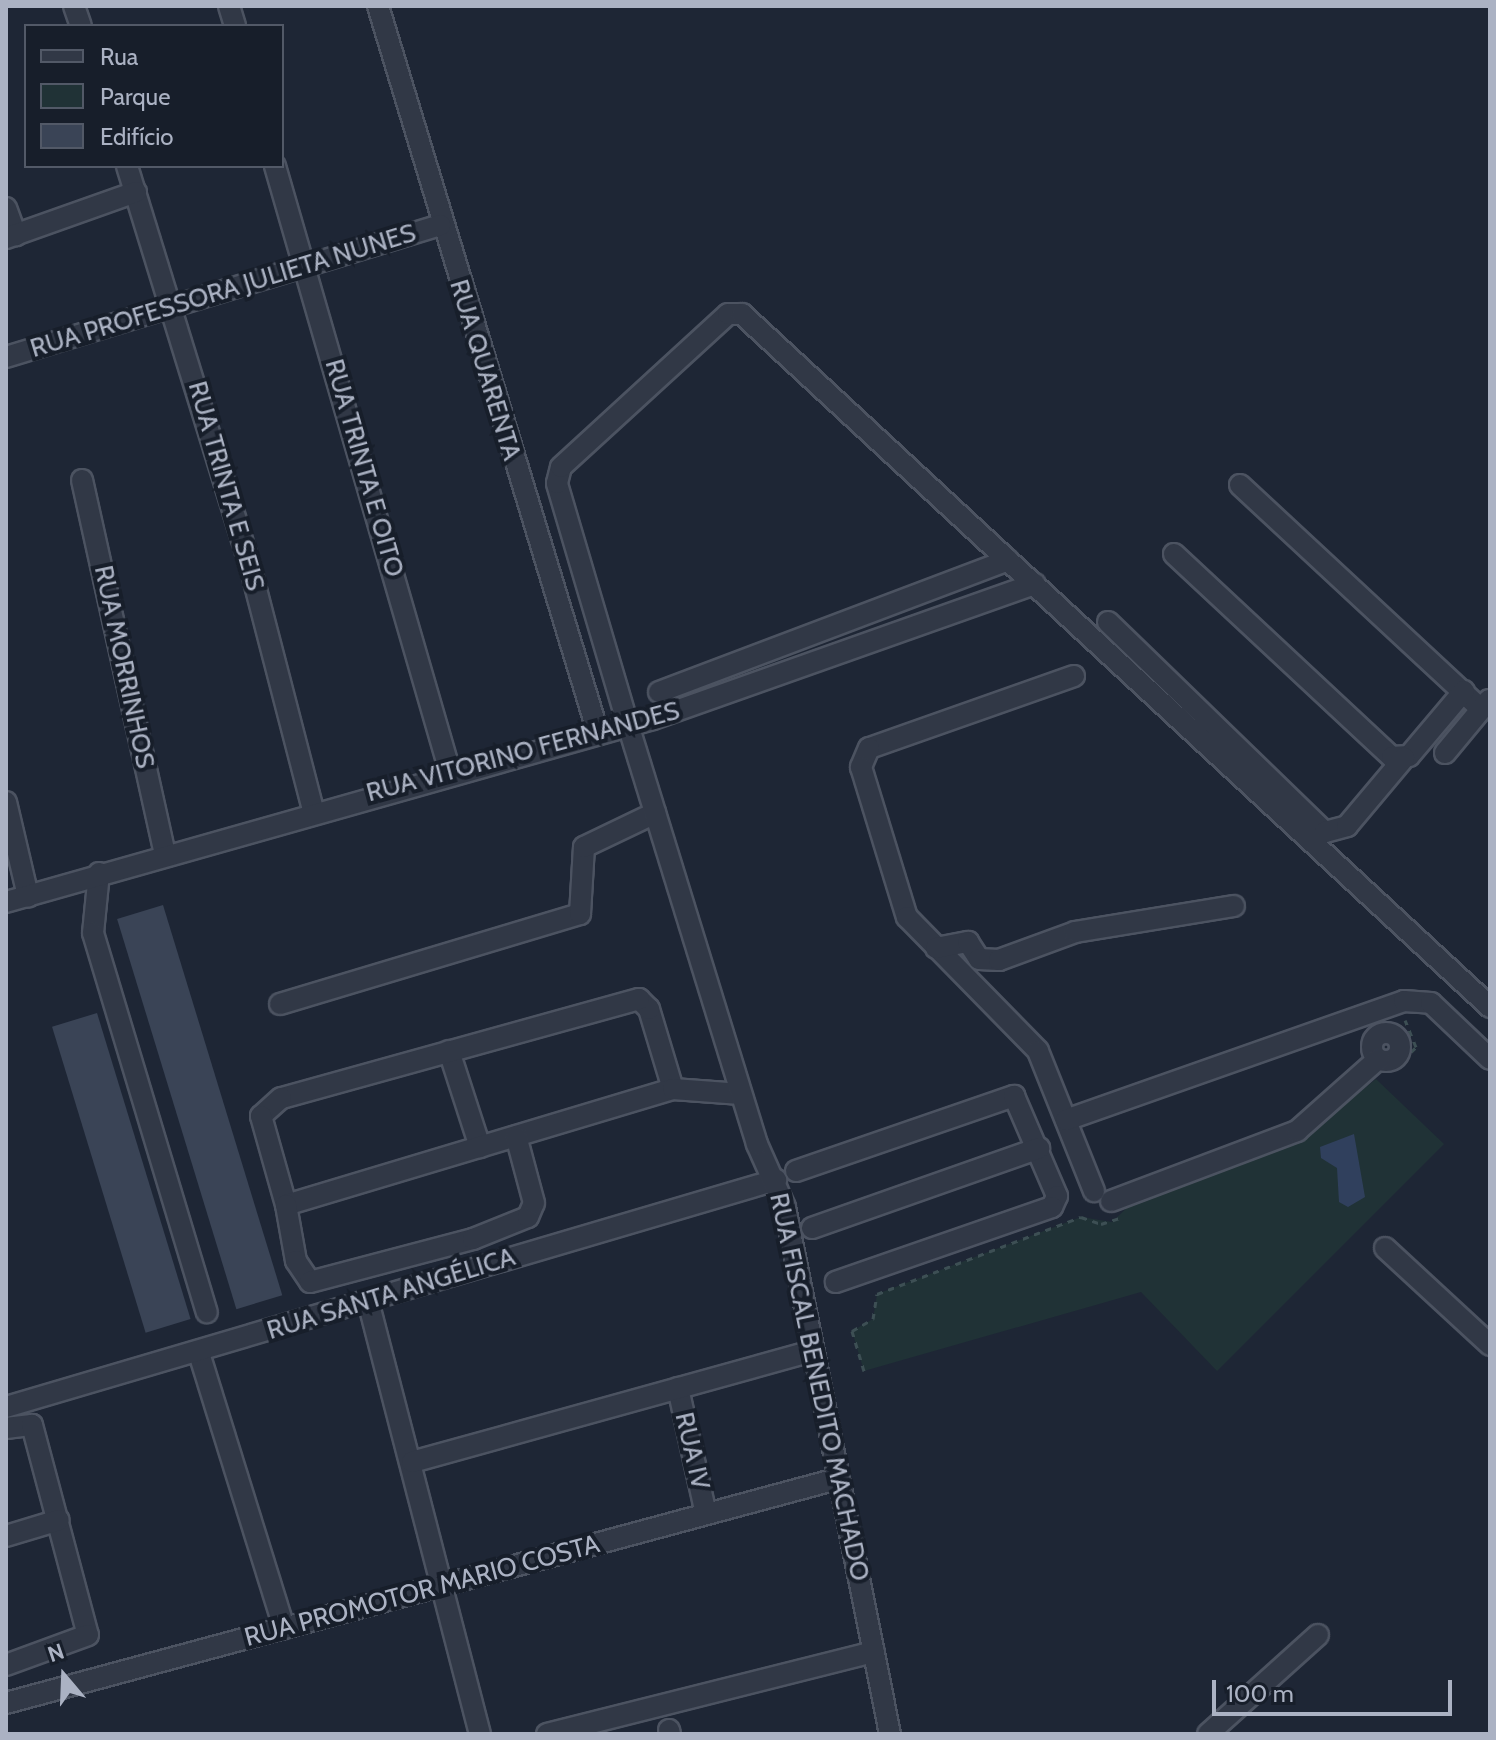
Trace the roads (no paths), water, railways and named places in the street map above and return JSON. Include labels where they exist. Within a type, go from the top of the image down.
[{"type":"street","name":"RUA QUARENTA","points":[[378,6],[440,225],[598,733]]},
{"type":"street","name":"RUA TRINTA E SEIS","points":[[128,168],[171,307],[313,810]]},
{"type":"street","name":"RUA TRINTA E OITO","points":[[276,168],[307,266],[450,772]]},
{"type":"street","points":[[6,208],[11,237],[136,192]]},
{"type":"street","name":"RUA PROFESSORA JULIETA NUNES","points":[[6,357],[440,225]]},
{"type":"street","name":"RUA FISCAL BENEDITO MACHADO","points":[[890,1734],[809,1352],[817,1328],[814,1305],[776,1180],[741,1094],[628,725],[557,475],[728,314],[742,314],[1008,560]]},
{"type":"street","name":"RUA MORRINHOS","points":[[82,480],[165,854]]},
{"type":"street","points":[[1240,485],[1464,691],[1486,704],[1445,753]]},
{"type":"street","points":[[1174,554],[1392,757],[1404,758]]},
{"type":"street","points":[[659,692],[1008,560],[1490,1007]]},
{"type":"street","name":"RUA VITORINO FERNANDES","points":[[6,902],[313,810],[628,725],[1035,584]]},
{"type":"street","points":[[1108,622],[1325,832],[1347,826],[1464,691]]},
{"type":"street","points":[[1074,676],[869,748],[861,758],[907,917],[1038,1051],[1080,1158],[1111,1201],[1297,1131],[1378,1059]]},
{"type":"street","points":[[6,802],[28,896]]},
{"type":"street","points":[[280,1004],[580,914],[584,847],[655,813]]},
{"type":"street","points":[[99,873],[93,933],[207,1312]]},
{"type":"street","points":[[936,948],[968,942],[979,959],[999,960],[1075,932],[1234,906]]},
{"type":"street","points":[[516,1136],[534,1203],[528,1217],[473,1239],[310,1282],[296,1261],[286,1205],[261,1116],[269,1106],[449,1051],[639,999],[649,1009],[673,1089]]},
{"type":"street","points":[[1066,1120],[1404,1001],[1431,1003],[1490,1059]]},
{"type":"street","points":[[449,1051],[480,1147]]},
{"type":"street","points":[[286,1205],[673,1089],[741,1094]]},
{"type":"street","points":[[796,1171],[1014,1096],[1039,1148],[1057,1196],[1052,1207],[836,1282]]},
{"type":"street","points":[[812,1228],[1039,1148]]},
{"type":"street","points":[[1047,1171],[1080,1158]]},
{"type":"street","name":"RUA SANTA ANGÉLICA","points":[[6,1407],[199,1353],[776,1180]]},
{"type":"street","points":[[1385,1248],[1490,1345]]},
{"type":"street","points":[[368,1301],[480,1734]]},
{"type":"street","points":[[412,1462],[809,1352]]},
{"type":"street","points":[[199,1353],[284,1628]]},
{"type":"street","name":"RUA IV","points":[[678,1388],[706,1514]]},
{"type":"street","points":[[6,1428],[32,1425],[87,1637],[6,1665]]},
{"type":"street","name":"RUA PROMOTOR MARIO COSTA","points":[[6,1703],[837,1479]]},
{"type":"street","points":[[6,1536],[59,1520]]},
{"type":"street","points":[[1208,1734],[1318,1635]]},
{"type":"street","points":[[547,1734],[874,1652]]},
{"type":"water","points":[[1354,1134],[1365,1197],[1348,1207],[1339,1202],[1337,1168],[1321,1158],[1320,1147]]}]
